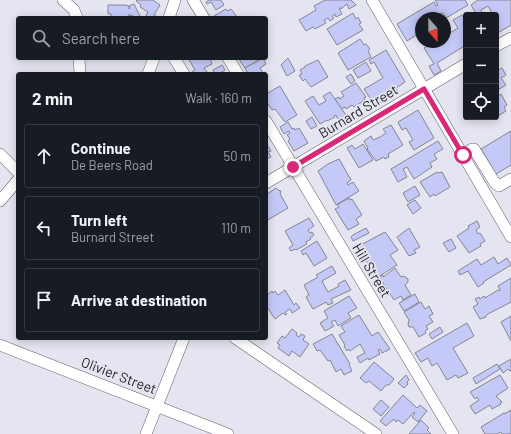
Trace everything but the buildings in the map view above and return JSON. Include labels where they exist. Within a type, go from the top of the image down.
[{"type":"street","points":[[63,0],[74,10],[76,16]]},
{"type":"street","points":[[169,16],[175,0]]},
{"type":"street","points":[[194,0],[203,16]]},
{"type":"street","points":[[372,0],[511,237]]},
{"type":"street","points":[[499,44],[511,38]]},
{"type":"street","points":[[79,60],[80,72]]},
{"type":"street","points":[[149,72],[153,60]]},
{"type":"street","points":[[175,60],[183,72]]},
{"type":"street","points":[[229,60],[237,72]]},
{"type":"street","name":"Burnard Street","points":[[268,182],[463,66]]},
{"type":"street","name":"Hill Street","points":[[268,124],[453,434]]},
{"type":"street","points":[[463,155],[474,149],[499,186],[511,180]]},
{"type":"street","points":[[0,154],[16,170]]},
{"type":"street","points":[[0,201],[16,182]]},
{"type":"street","points":[[146,434],[183,340]]},
{"type":"street","points":[[238,340],[376,434]]},
{"type":"street","name":"Olivier Street","points":[[0,345],[228,434]]},
{"type":"route","points":[[293,167],[424,89],[463,155]]}]
